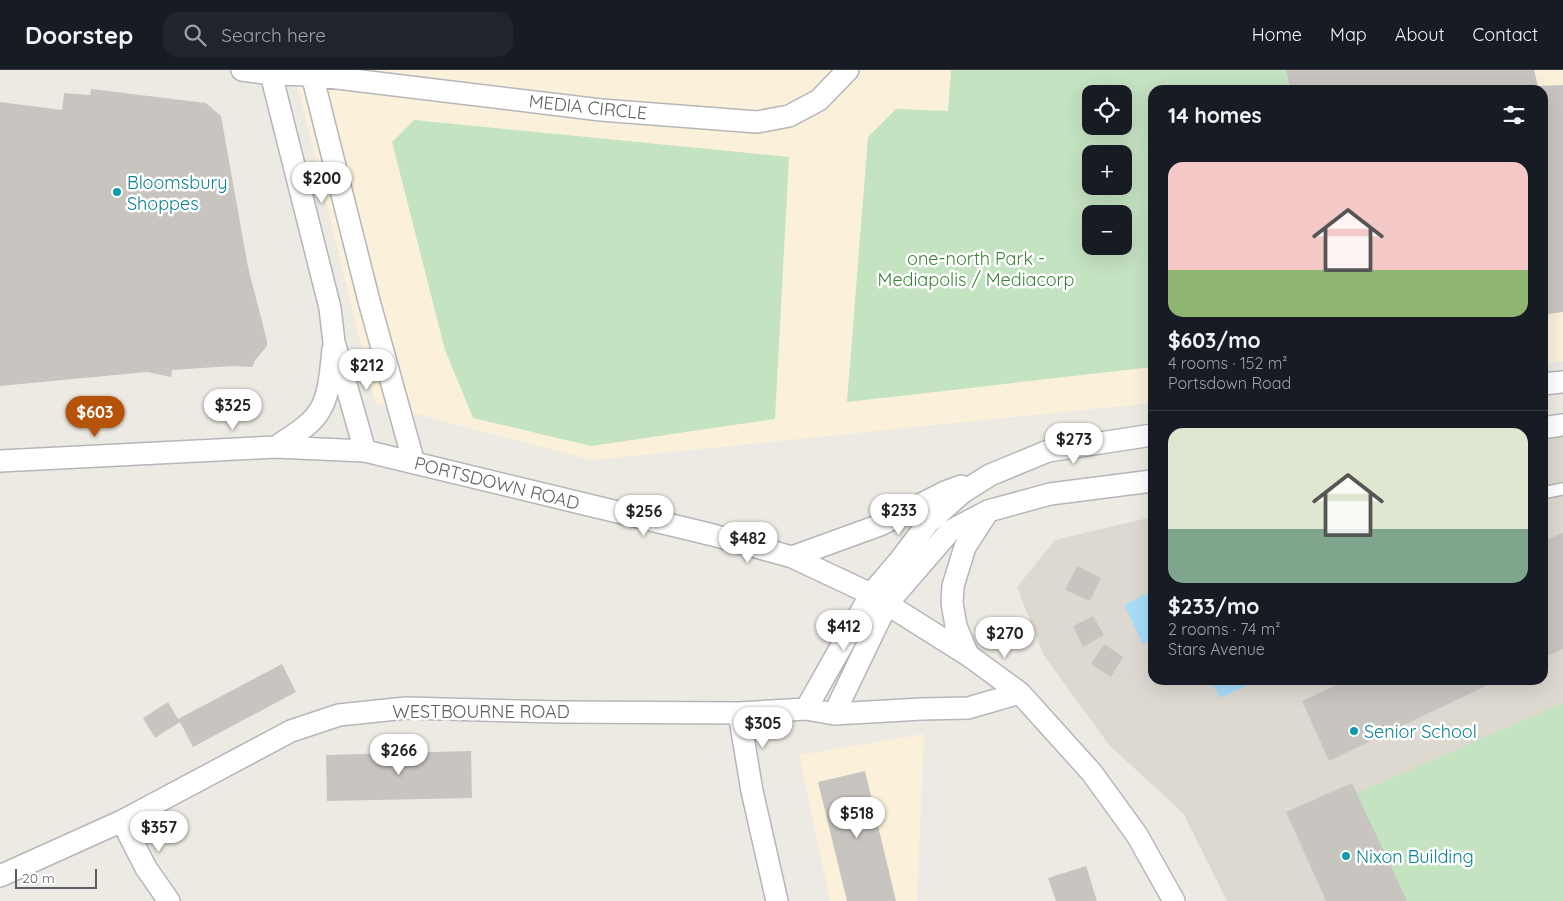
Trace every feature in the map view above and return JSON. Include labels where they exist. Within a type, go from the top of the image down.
[{"type":"street","name":"MEDIA CIRCLE","points":[[242,70],[272,74],[312,75],[602,110],[757,122],[789,116],[820,100],[848,70]]},
{"type":"street","points":[[272,74],[330,308],[334,342],[364,451]]},
{"type":"street","points":[[312,75],[369,302],[414,463]]},
{"type":"street","points":[[276,447],[309,423],[321,409],[328,388],[334,342]]},
{"type":"street","points":[[1548,383],[1563,382]]},
{"type":"street","points":[[1548,427],[1563,425]]},
{"type":"street","points":[[792,557],[880,525],[945,492],[1048,451],[1148,436]]},
{"type":"street","name":"PORTSDOWN ROAD","points":[[0,461],[276,447],[364,451],[713,535],[792,557],[879,599],[968,655],[1020,693],[1092,772],[1136,834],[1174,901]]},
{"type":"street","points":[[806,709],[879,599],[900,560],[928,523],[963,492],[990,475]]},
{"type":"street","points":[[834,714],[879,599],[950,531],[988,511],[1050,494],[1148,482]]},
{"type":"street","points":[[968,655],[956,626],[952,603],[953,586],[965,547],[988,511]]},
{"type":"street","name":"WESTBOURNE ROAD","points":[[0,876],[122,821],[292,731],[339,715],[406,708],[560,712],[739,713],[806,709],[834,714],[930,708],[968,708],[1020,693]]},
{"type":"street","points":[[739,713],[752,791],[777,901]]},
{"type":"street","points":[[122,821],[146,868],[169,901]]},
{"type":"lane","points":[[1548,492],[1563,489]]},
{"type":"shaded area","points":[[294,70],[1563,70],[1563,361],[1548,362],[1548,85],[1148,85],[1148,403],[591,460],[375,403]]},
{"type":"shaded area","points":[[1563,435],[1563,901],[1227,901],[1183,813],[1109,745],[1043,654],[1017,587],[1055,540],[1148,518],[1148,685],[1548,685],[1548,438]]},
{"type":"shaded area","points":[[924,734],[917,901],[830,901],[799,755]]},
{"type":"green space","name":"one-north Park - Mediapolis / Mediacorp","points":[[951,70],[1286,70],[1289,85],[1148,85],[1148,367],[847,402],[868,137],[896,109],[948,111]]},
{"type":"green space","points":[[414,120],[789,157],[775,419],[591,446],[473,418],[445,350],[392,142]]},
{"type":"green space","points":[[1563,703],[1563,901],[1405,901],[1357,793]]},
{"type":"water","points":[[1148,593],[1148,641],[1143,644],[1124,605]]},
{"type":"water","points":[[1214,685],[1248,685],[1220,698]]},
{"type":"building","points":[[1286,70],[1534,70],[1538,85],[1289,85]]},
{"type":"building","points":[[1563,85],[1563,312],[1548,314],[1548,86]]},
{"type":"building","name":"Bloomsbury Shoppes","points":[[91,89],[206,103],[221,116],[248,267],[267,341],[267,346],[254,362],[253,367],[232,366],[172,370],[171,377],[147,372],[0,386],[0,102],[62,110],[64,93],[90,95]]},
{"type":"building","points":[[1563,533],[1563,649],[1548,655],[1548,539]]},
{"type":"building","points":[[1077,566],[1101,578],[1090,601],[1065,590]]},
{"type":"building","points":[[1093,616],[1104,635],[1083,647],[1073,626]]},
{"type":"building","points":[[1104,644],[1123,657],[1111,677],[1091,664]]},
{"type":"building","points":[[282,664],[296,692],[193,747],[180,722],[155,738],[143,718],[168,702],[178,719]]},
{"type":"building","name":"Senior School","points":[[1336,685],[1488,685],[1329,761],[1302,701]]},
{"type":"building","points":[[471,751],[472,798],[327,801],[326,755]]},
{"type":"building","points":[[865,771],[896,901],[847,901],[818,782]]},
{"type":"building","name":"Nixon Building","points":[[1352,783],[1407,901],[1326,901],[1286,812]]},
{"type":"building","points":[[1086,866],[1097,901],[1056,901],[1048,878]]},
{"type":"place","name":"Bloomsbury Shoppes","points":[[117,192]]},
{"type":"place","name":"Senior School","points":[[1354,731]]},
{"type":"place","name":"Nixon Building","points":[[1346,856]]}]
